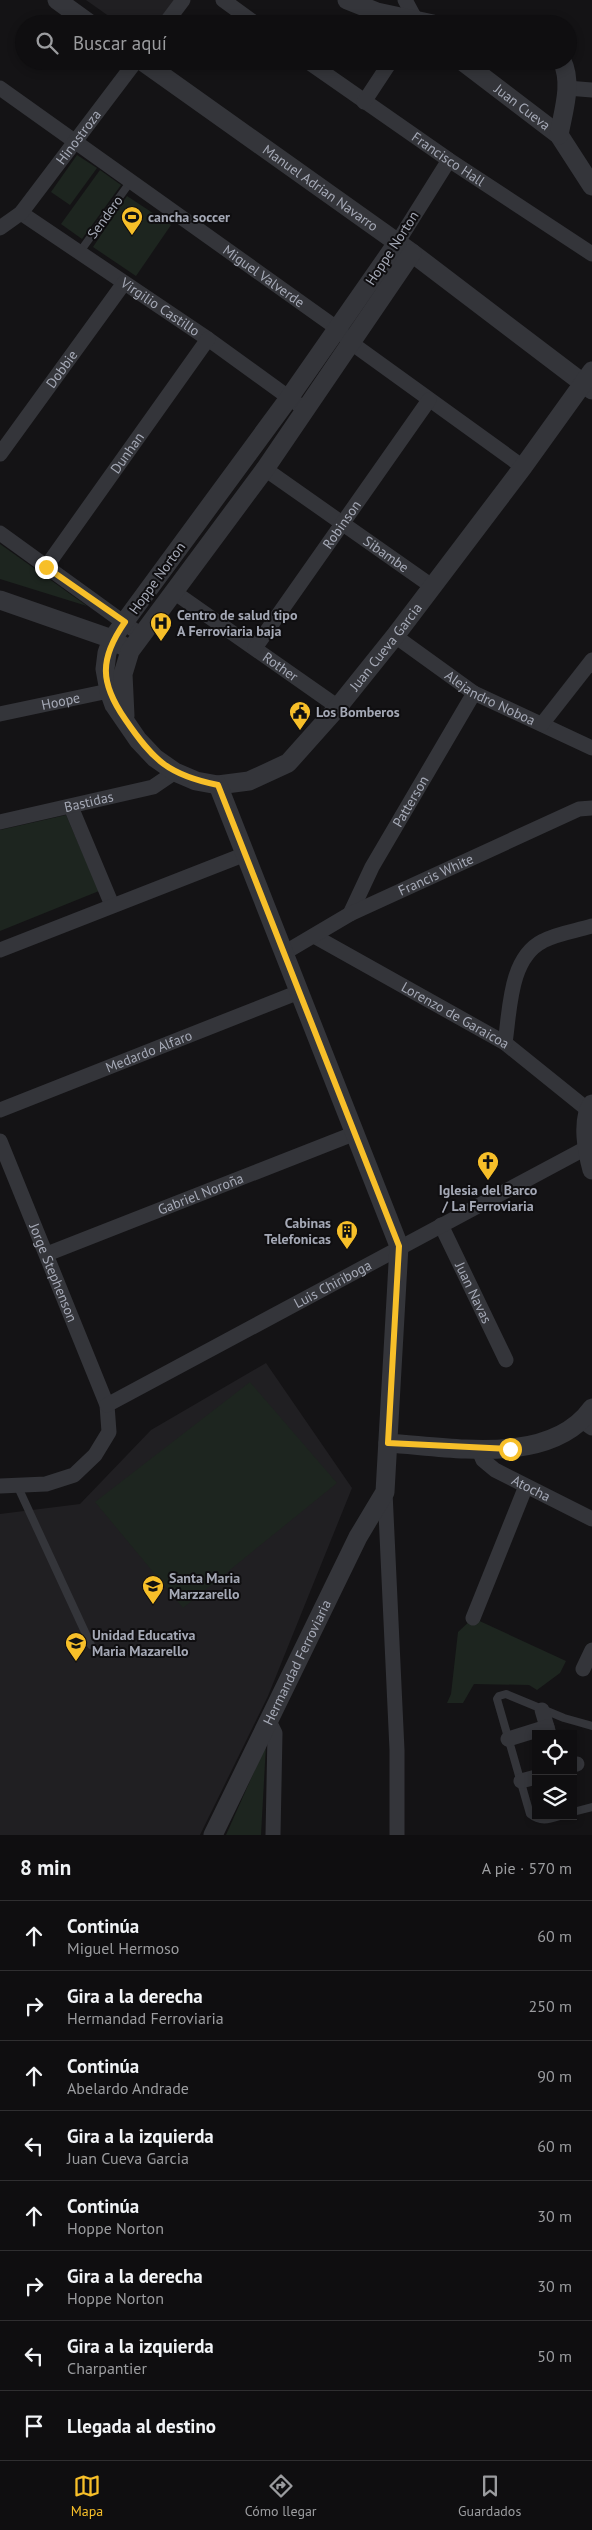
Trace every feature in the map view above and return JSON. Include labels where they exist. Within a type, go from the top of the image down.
[{"type":"street","points":[[57,0],[78,15]]},
{"type":"street","points":[[172,15],[183,0]]},
{"type":"street","points":[[223,0],[244,15]]},
{"type":"street","points":[[347,0],[389,15]]},
{"type":"street","points":[[404,0],[415,15]]},
{"type":"street","name":"Hinostroza","points":[[8,219],[76,141],[129,70]]},
{"type":"street","name":"Manuel Adrian Navarro","points":[[155,70],[589,382]]},
{"type":"street","name":"Francisco Hall","points":[[320,70],[364,102],[592,254]]},
{"type":"street","points":[[364,102],[385,70]]},
{"type":"street","name":"Juan Cueva","points":[[474,70],[559,135],[592,186]]},
{"type":"street","name":"Juan Cueva","points":[[559,135],[567,88],[565,70]]},
{"type":"street","name":"Miguel Valverde","points":[[0,88],[132,181],[523,467]]},
{"type":"street","points":[[567,88],[592,90]]},
{"type":"street","name":"Hoppe Norton","points":[[116,689],[130,651],[265,469],[306,410],[344,336],[404,248],[450,160]]},
{"type":"street","name":"Virgilio Castillo","points":[[8,219],[80,253],[208,339],[306,410]]},
{"type":"street","name":"Dobbie","points":[[0,454],[124,283]]},
{"type":"street","name":"Hoppe Norton","points":[[125,720],[116,689],[105,669],[107,653],[112,639],[289,398],[344,336]]},
{"type":"street","name":"Dunhan","points":[[46,567],[208,339]]},
{"type":"street","name":"Juan Cueva Garcia","points":[[125,720],[138,740],[155,758],[175,772],[196,780],[218,785],[249,781],[288,763],[338,707],[395,636],[589,382]]},
{"type":"street","name":"Robinson","points":[[255,648],[429,400]]},
{"type":"street","name":"Sibambe","points":[[265,469],[433,587]]},
{"type":"street","points":[[0,532],[141,635]]},
{"type":"street","name":"Rother","points":[[174,592],[338,707]]},
{"type":"street","points":[[0,600],[112,639],[130,651]]},
{"type":"street","name":"Alejandro Noboa","points":[[395,636],[474,693],[592,748]]},
{"type":"street","points":[[542,724],[592,660]]},
{"type":"street","name":"Hoope","points":[[0,714],[116,689]]},
{"type":"street","name":"Patterson","points":[[350,914],[372,867],[474,693]]},
{"type":"street","name":"Bastidas","points":[[0,822],[153,787],[175,772]]},
{"type":"street","name":"Hermandad Ferroviaria","points":[[218,785],[243,854],[399,1246],[385,1492],[397,1750],[397,1835]]},
{"type":"street","points":[[71,807],[112,905]]},
{"type":"street","name":"Francis White","points":[[284,953],[350,914],[579,809],[592,808]]},
{"type":"street","points":[[0,950],[243,854]]},
{"type":"street","points":[[505,1043],[510,1006],[522,961],[541,942],[592,926]]},
{"type":"street","name":"Lorenzo de Garaicoa","points":[[314,936],[505,1043],[590,1107]]},
{"type":"street","name":"Medardo Alfaro","points":[[0,1110],[298,992]]},
{"type":"street","points":[[590,1107],[586,1148],[592,1170]]},
{"type":"street","name":"Gabriel Noroña","points":[[47,1254],[353,1134]]},
{"type":"street","name":"Jorge Stephenson","points":[[0,1141],[47,1254],[106,1405],[109,1432],[95,1455],[74,1475],[46,1484],[0,1486]]},
{"type":"street","name":"Luis Chiriboga","points":[[106,1405],[399,1246],[586,1148]]},
{"type":"street","name":"Juan Navas","points":[[441,1225],[506,1360]]},
{"type":"street","points":[[388,1443],[510,1449],[537,1444],[562,1434],[589,1419]]},
{"type":"street","name":"Atocha","points":[[478,1448],[483,1460],[495,1470],[592,1519]]},
{"type":"street","points":[[472,1618],[526,1486]]},
{"type":"street","name":"Hermandad Ferroviaria","points":[[214,1835],[358,1537],[385,1492]]},
{"type":"street","points":[[583,1669],[592,1650]]},
{"type":"street","points":[[542,1710],[548,1730]]},
{"type":"street","points":[[269,1721],[275,1734],[273,1835]]},
{"type":"street","points":[[508,1739],[532,1734]]},
{"type":"street","points":[[520,1782],[532,1778]]},
{"type":"lane","name":"Sendero","points":[[80,253],[132,181]]},
{"type":"lane","points":[[17,1485],[91,1645]]},
{"type":"lane","points":[[532,1815],[520,1782],[497,1703],[499,1696],[506,1694],[542,1710],[592,1726]]},
{"type":"lane","points":[[577,1811],[592,1807]]},
{"type":"shaded area","points":[[86,0],[175,0],[164,15],[107,15]]},
{"type":"shaded area","points":[[77,155],[97,168],[70,205],[51,192]]},
{"type":"shaded area","points":[[100,170],[121,185],[82,239],[61,224]]},
{"type":"shaded area","name":"cancha soccer","points":[[127,196],[171,225],[136,276],[93,247]]},
{"type":"shaded area","points":[[0,544],[87,606],[0,579]]},
{"type":"shaded area","points":[[66,815],[99,891],[0,931],[0,830]]},
{"type":"shaded area","name":"Santa Maria Marzzarello","points":[[266,1363],[352,1488],[268,1696],[200,1835],[0,1835],[0,1514],[80,1504],[151,1430]]},
{"type":"shaded area","points":[[250,1382],[337,1483],[183,1608],[95,1502]]},
{"type":"shaded area","points":[[473,1618],[566,1661],[560,1673],[537,1690],[529,1685],[474,1684],[463,1703],[447,1703],[451,1694],[458,1632]]},
{"type":"shaded area","points":[[266,1745],[261,1835],[226,1835]]},
{"type":"place","name":"cancha soccer","points":[[132,236]]},
{"type":"place","name":"Centro de salud tipo A Ferroviaria baja","points":[[161,642]]},
{"type":"place","name":"Los Bomberos","points":[[300,731]]},
{"type":"place","name":"Iglesia del Barco / La Ferroviaria","points":[[488,1181]]},
{"type":"place","name":"Cabinas Telefonicas","points":[[347,1250]]},
{"type":"place","name":"Santa Maria Marzzarello","points":[[153,1605]]},
{"type":"place","name":"Unidad Educativa Maria Mazarello","points":[[76,1662]]},
{"type":"route","points":[[46,567],[125,622],[112,639],[107,653],[105,669],[108,691],[114,705],[138,740],[155,758],[175,772],[196,780],[218,785],[243,854],[399,1246],[388,1443],[510,1449]]}]
